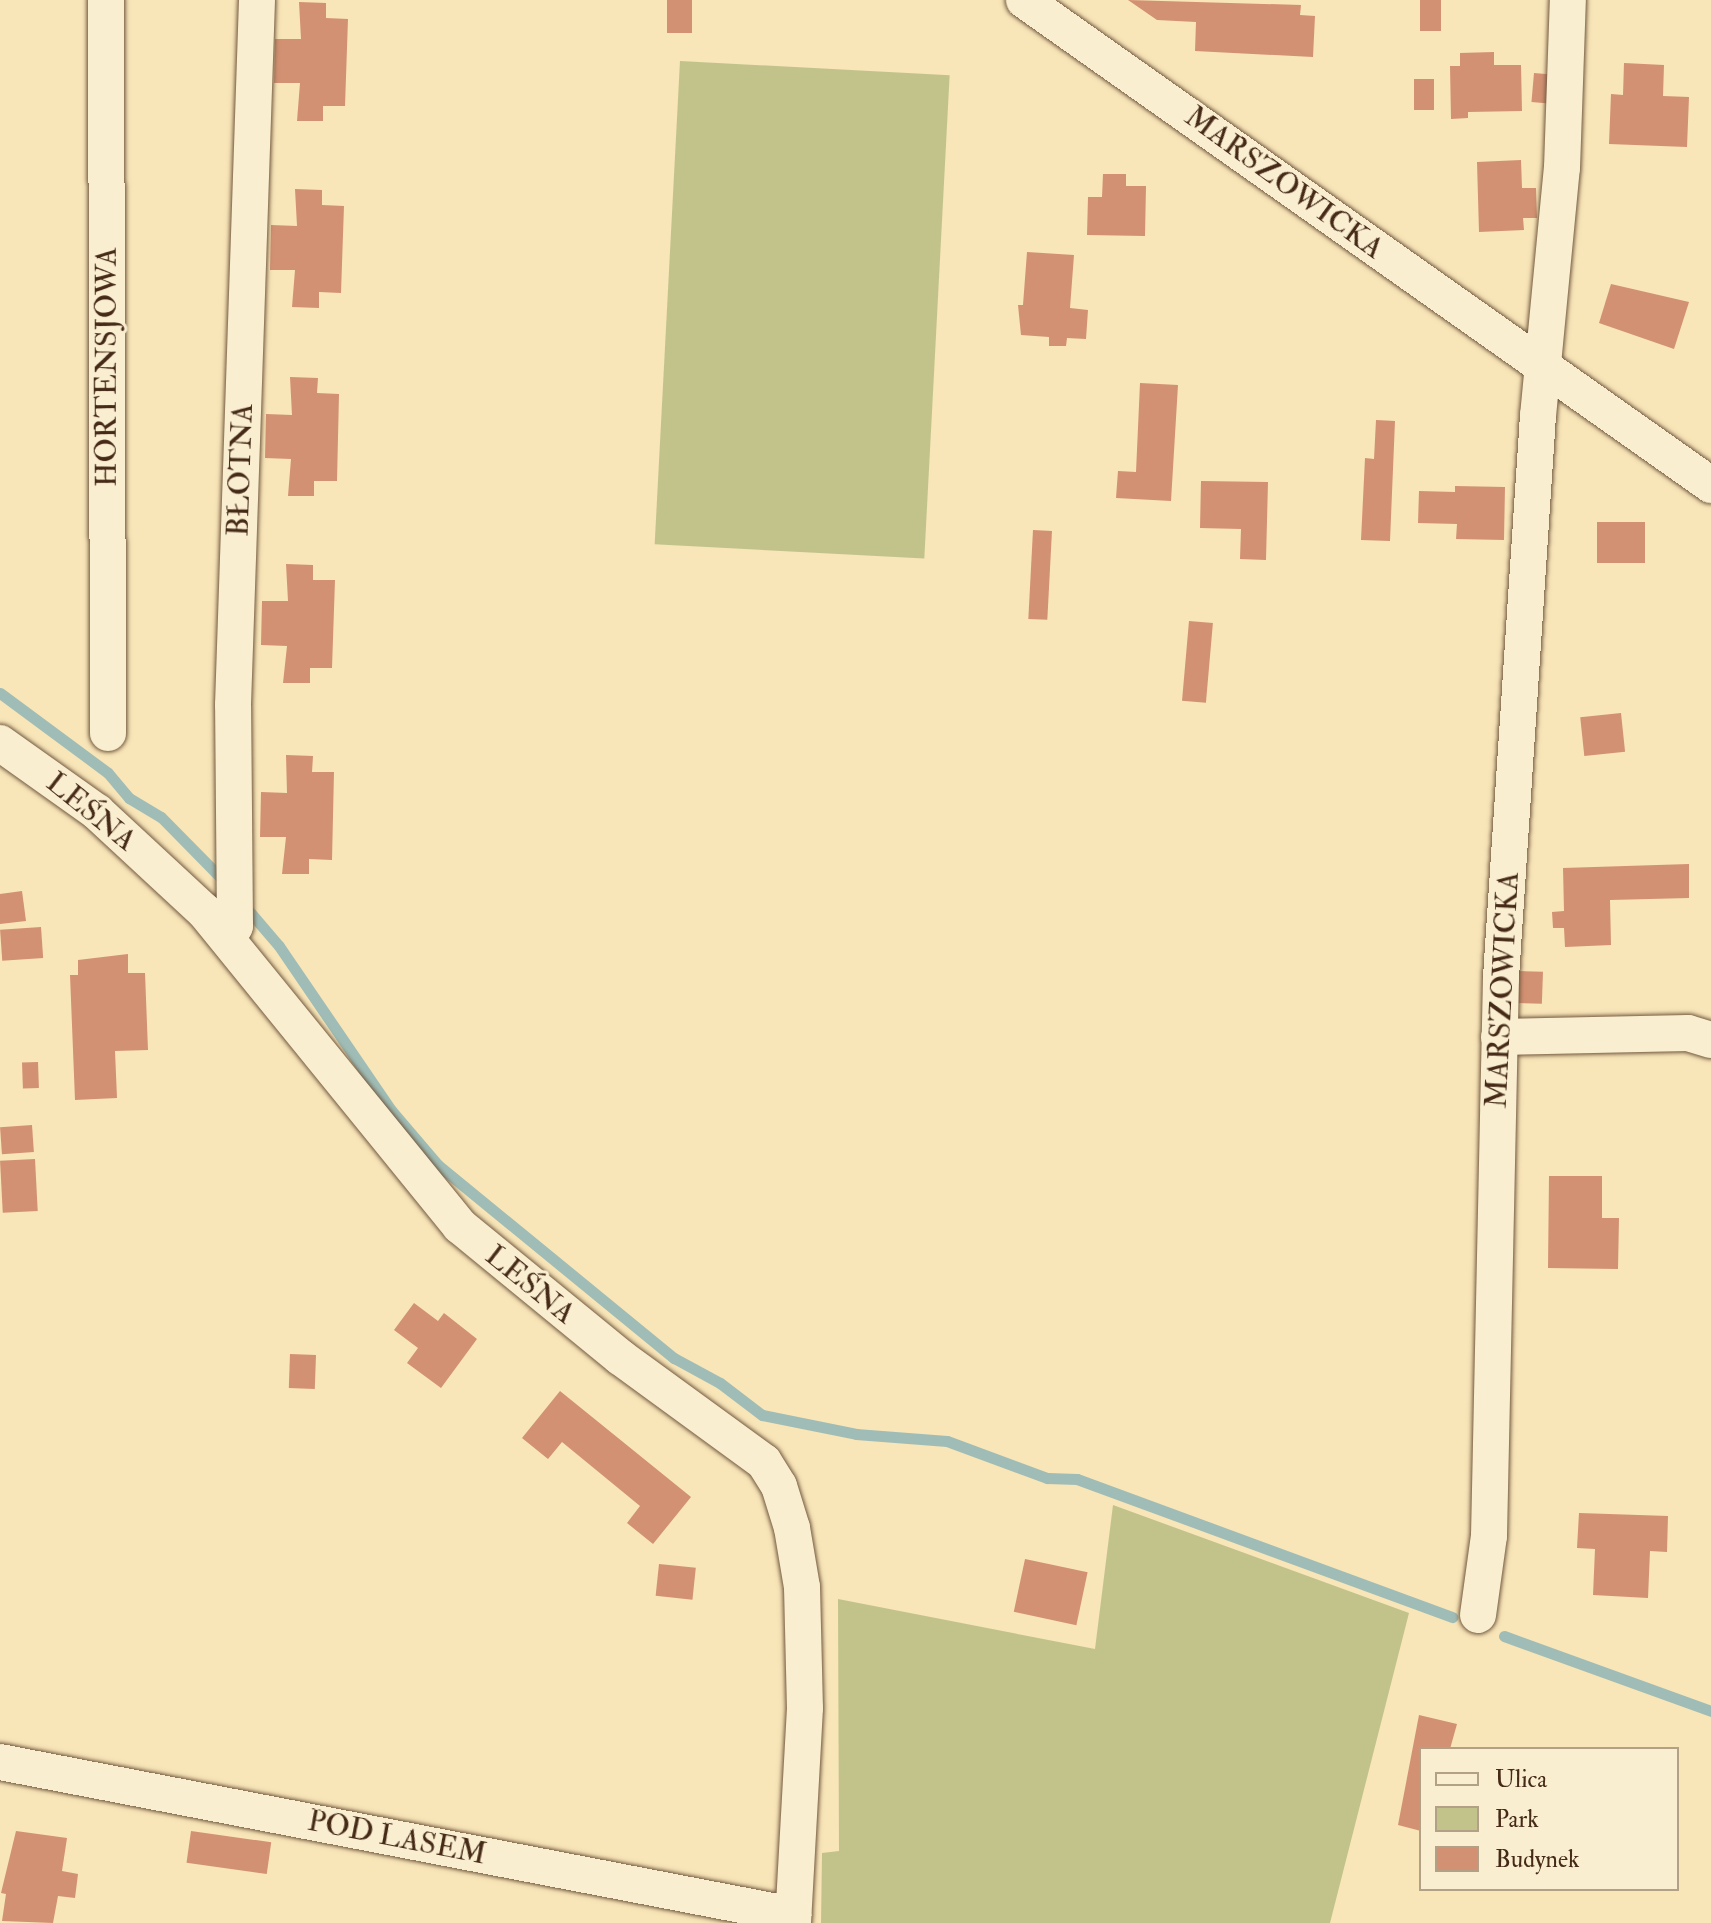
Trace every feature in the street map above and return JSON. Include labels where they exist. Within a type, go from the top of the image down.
[{"type":"street","name":"HORTENSJOWA","points":[[106,0],[108,733]]},
{"type":"street","name":"BŁOTNA","points":[[228,939],[235,926],[233,705],[257,0]]},
{"type":"street","name":"MARSZOWICKA","points":[[1024,0],[1711,485]]},
{"type":"street","name":"MARSZOWICKA","points":[[1478,1615],[1489,1536],[1499,1037],[1544,366],[1562,168],[1568,0]]},
{"type":"street","name":"LEŚNA","points":[[0,743],[97,812],[228,939],[460,1226],[620,1357],[764,1462],[779,1486],[802,1587],[805,1708],[793,1919]]},
{"type":"street","points":[[1499,1037],[1688,1033],[1711,1040]]},
{"type":"street","name":"POD LASEM","points":[[0,1762],[793,1919]]},
{"type":"green space","points":[[680,61],[950,75],[924,558],[655,544]]},
{"type":"green space","points":[[1113,1505],[1409,1613],[1330,1923],[821,1923],[822,1853],[839,1851],[838,1599],[1095,1649]]},
{"type":"building","points":[[667,0],[692,0],[692,33],[667,33]]},
{"type":"building","points":[[1128,0],[1301,5],[1300,15],[1315,16],[1313,57],[1195,51],[1196,22],[1157,20]]},
{"type":"building","points":[[1420,0],[1441,0],[1441,31],[1420,31]]},
{"type":"building","points":[[299,2],[326,3],[326,18],[348,19],[345,106],[323,106],[323,121],[297,121],[300,83],[274,83],[275,39],[301,39]]},
{"type":"building","points":[[1494,52],[1494,65],[1521,65],[1522,111],[1468,112],[1468,118],[1451,119],[1450,66],[1460,66],[1460,53]]},
{"type":"building","points":[[1624,63],[1664,65],[1663,96],[1689,97],[1687,147],[1609,144],[1611,94],[1623,95]]},
{"type":"building","points":[[1534,73],[1557,75],[1554,104],[1531,102]]},
{"type":"building","points":[[1414,79],[1434,79],[1434,110],[1414,110]]},
{"type":"building","points":[[1521,160],[1522,188],[1536,188],[1537,218],[1523,218],[1524,230],[1479,232],[1477,162]]},
{"type":"building","points":[[1103,174],[1126,174],[1126,186],[1146,186],[1145,236],[1087,235],[1088,197],[1102,197]]},
{"type":"building","points":[[295,189],[322,190],[322,205],[344,206],[341,293],[319,292],[319,308],[292,307],[295,270],[270,270],[271,225],[297,226]]},
{"type":"building","points":[[1027,252],[1074,255],[1070,308],[1088,310],[1086,339],[1067,338],[1066,346],[1049,346],[1049,337],[1021,335],[1018,305],[1023,305]]},
{"type":"building","points":[[1611,284],[1689,302],[1674,349],[1599,323]]},
{"type":"building","points":[[290,377],[318,378],[317,393],[339,394],[337,481],[314,481],[314,496],[288,496],[291,459],[265,458],[266,414],[292,415]]},
{"type":"building","points":[[1140,383],[1178,385],[1171,501],[1116,498],[1118,471],[1136,472]]},
{"type":"building","points":[[1376,420],[1395,421],[1390,541],[1361,540],[1365,458],[1374,459]]},
{"type":"building","points":[[1201,481],[1268,482],[1266,560],[1240,559],[1241,529],[1200,528]]},
{"type":"building","points":[[1455,486],[1505,487],[1504,540],[1456,539],[1457,524],[1418,523],[1419,491],[1455,492]]},
{"type":"building","points":[[1597,522],[1645,522],[1645,563],[1597,563]]},
{"type":"building","points":[[1033,530],[1052,531],[1047,620],[1028,619]]},
{"type":"building","points":[[286,564],[313,565],[313,580],[335,580],[332,668],[310,668],[310,683],[283,683],[287,646],[261,645],[262,601],[288,601]]},
{"type":"building","points":[[1189,621],[1213,623],[1206,703],[1182,701]]},
{"type":"building","points":[[1621,713],[1625,752],[1584,756],[1580,717]]},
{"type":"building","points":[[286,755],[313,756],[312,772],[334,772],[332,860],[309,859],[309,874],[282,874],[286,837],[260,837],[261,792],[287,793]]},
{"type":"building","points":[[1689,864],[1689,898],[1610,900],[1611,945],[1565,947],[1564,928],[1553,928],[1552,912],[1564,911],[1563,868]]},
{"type":"building","points":[[22,891],[26,921],[0,924],[0,894]]},
{"type":"building","points":[[41,927],[43,958],[2,961],[0,930]]},
{"type":"building","points":[[128,954],[128,973],[145,973],[148,1050],[115,1051],[117,1098],[75,1100],[70,975],[78,975],[78,960]]},
{"type":"building","points":[[1518,971],[1543,972],[1542,1004],[1517,1003]]},
{"type":"building","points":[[38,1062],[39,1088],[23,1089],[22,1063]]},
{"type":"building","points":[[32,1125],[34,1152],[2,1154],[0,1127]]},
{"type":"building","points":[[35,1159],[38,1211],[3,1213],[0,1161]]},
{"type":"building","points":[[1549,1176],[1602,1176],[1602,1218],[1619,1218],[1618,1269],[1548,1268]]},
{"type":"building","points":[[414,1303],[438,1321],[444,1313],[477,1339],[441,1388],[407,1363],[418,1348],[394,1330]]},
{"type":"building","points":[[290,1354],[316,1355],[315,1389],[289,1388]]},
{"type":"building","points":[[560,1391],[691,1497],[653,1544],[627,1523],[640,1506],[562,1442],[548,1459],[522,1438]]},
{"type":"building","points":[[1579,1513],[1668,1516],[1667,1552],[1650,1551],[1648,1598],[1593,1595],[1595,1549],[1577,1548]]},
{"type":"building","points":[[1025,1559],[1088,1572],[1076,1625],[1014,1612]]},
{"type":"building","points":[[659,1564],[696,1568],[692,1600],[656,1596]]},
{"type":"building","points":[[1419,1715],[1457,1724],[1451,1747],[1419,1747],[1419,1830],[1398,1825]]},
{"type":"building","points":[[16,1831],[67,1838],[62,1871],[78,1874],[75,1898],[58,1896],[53,1923],[2,1921],[6,1894],[1,1893]]},
{"type":"building","points":[[191,1831],[271,1842],[267,1874],[187,1863]]},
{"type":"waterway","points":[[0,693],[108,773],[129,798],[161,817],[225,882]]},
{"type":"waterway","points":[[243,904],[279,946],[391,1110],[438,1165],[674,1358],[720,1383],[762,1415],[856,1434],[947,1441],[1047,1478],[1077,1479],[1452,1617]]},
{"type":"waterway","points":[[1504,1636],[1711,1711]]}]
